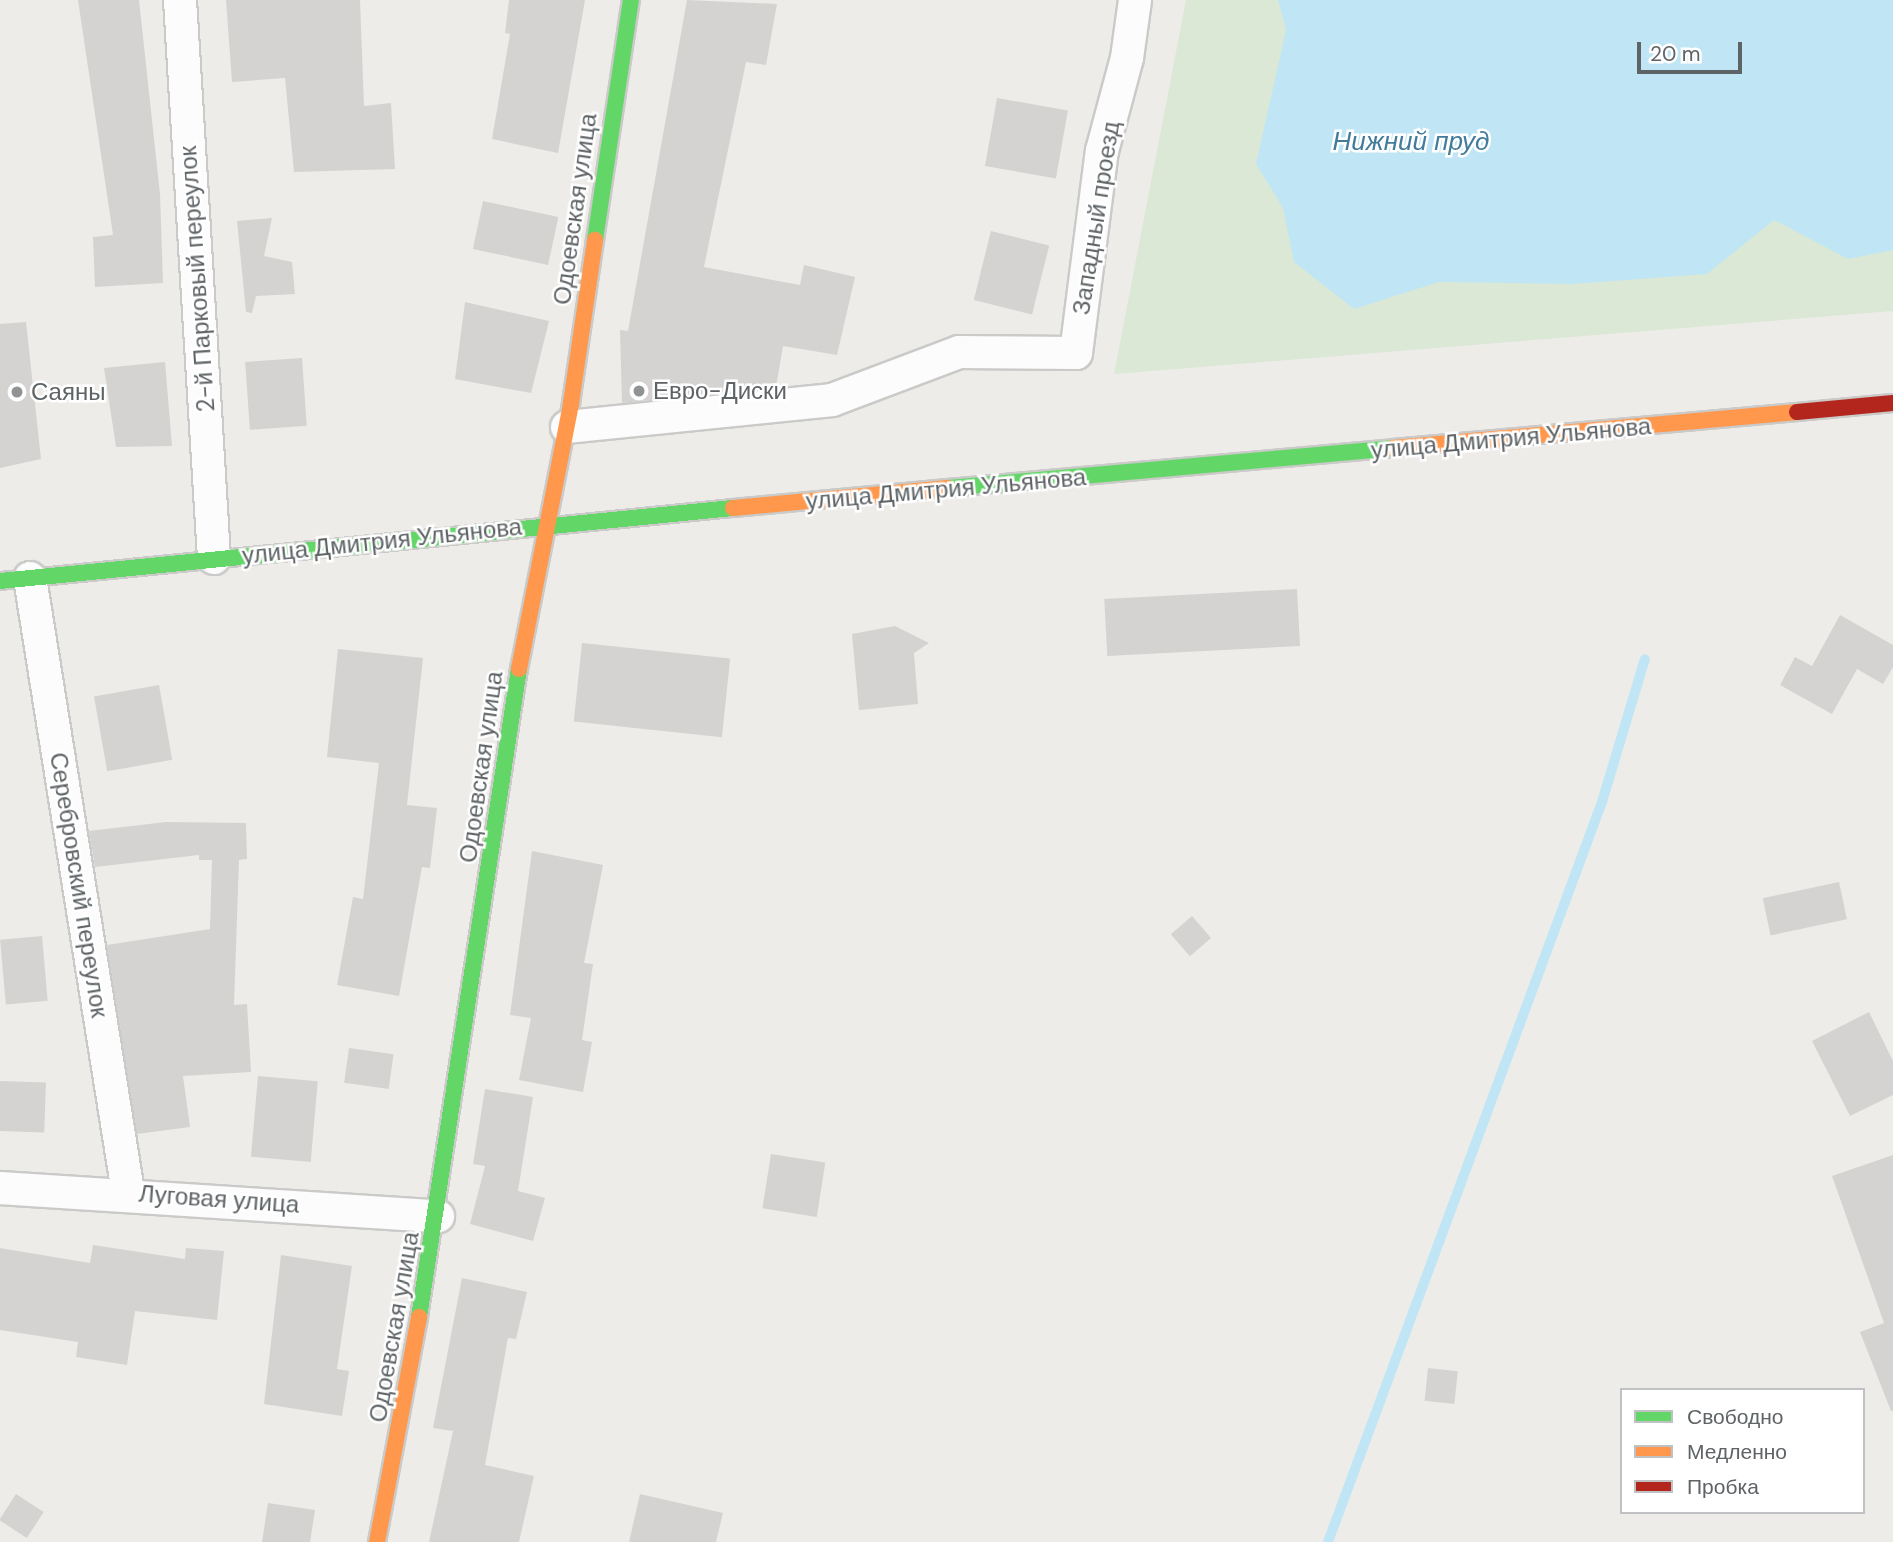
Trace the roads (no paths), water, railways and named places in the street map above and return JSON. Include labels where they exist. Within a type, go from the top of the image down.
[{"type":"main road","name":"Одоевская улица","points":[[377,1542],[438,1216],[544,525],[569,415],[631,0]]},
{"type":"main road","name":"улица Дмитрия Ульянова","points":[[15,579],[544,525],[1893,403]]},
{"type":"street","name":"2-й Парковый переулок","points":[[180,0],[215,558]]},
{"type":"street","name":"Западный проезд","points":[[569,415],[832,400],[960,352],[1076,353],[1102,151],[1127,58],[1135,0]]},
{"type":"street","name":"Серебровский переулок","points":[[15,579],[128,1192]]},
{"type":"street","name":"Луговая улица","points":[[0,1188],[128,1192],[438,1216]]},
{"type":"water","name":"Нижний пруд","points":[[1278,0],[1893,0],[1893,250],[1848,259],[1774,220],[1707,274],[1572,284],[1439,282],[1354,309],[1294,262],[1283,208],[1256,164],[1286,30]]},
{"type":"waterway","points":[[1328,1542],[1602,802],[1645,659]]},
{"type":"place","name":"Евро-Диски","points":[[639,391]]},
{"type":"place","name":"Саяны","points":[[17,392]]}]
